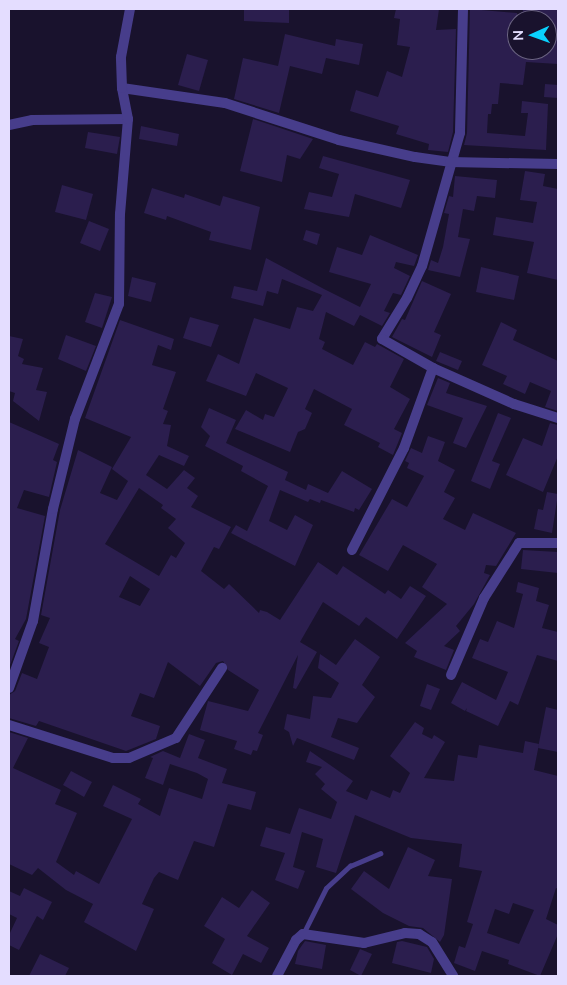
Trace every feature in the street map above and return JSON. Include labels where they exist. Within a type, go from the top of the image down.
[{"type":"street","points":[[9,688],[33,622],[53,509],[75,419],[119,304],[120,214],[128,119],[122,88],[121,57],[130,9]]},
{"type":"street","points":[[463,9],[458,114],[462,120],[422,266],[407,298],[382,339],[433,368],[514,404],[558,418]]},
{"type":"street","points":[[122,88],[225,104],[339,140],[450,162],[558,164]]},
{"type":"street","points":[[9,125],[32,120],[128,119]]},
{"type":"street","points":[[352,550],[404,448],[433,368]]},
{"type":"street","points":[[451,675],[484,598],[519,543],[558,543]]},
{"type":"street","points":[[9,725],[113,758],[129,758],[176,738],[222,668]]},
{"type":"street","points":[[277,976],[296,940],[303,934],[364,943],[391,935],[419,934],[432,942],[453,976]]},
{"type":"lane","points":[[303,934],[326,888],[350,866],[380,853]]},
{"type":"building","points":[[244,9],[289,9],[289,23],[244,21]]},
{"type":"building","points":[[396,9],[439,9],[436,30],[456,29],[453,132],[448,152],[428,150],[429,144],[396,134],[399,126],[350,111],[356,90],[378,97],[387,71],[402,77],[410,47],[397,45],[400,19],[394,18]]},
{"type":"building","points":[[470,9],[507,12],[507,60],[557,60],[557,10],[523,10],[558,9],[558,64],[526,62],[523,85],[500,83],[498,104],[492,104],[491,114],[488,114],[487,133],[525,136],[528,113],[521,113],[522,101],[548,104],[546,150],[464,145],[467,133]]},
{"type":"building","points":[[285,34],[335,46],[336,39],[363,44],[359,65],[326,58],[322,74],[290,66],[279,113],[234,99],[243,58],[278,66]]},
{"type":"building","points":[[187,54],[208,60],[199,91],[178,85]]},
{"type":"building","points":[[545,84],[558,85],[558,98],[544,97]]},
{"type":"building","points":[[253,119],[313,139],[300,159],[287,155],[282,182],[240,171]]},
{"type":"building","points":[[141,126],[179,134],[177,146],[139,139]]},
{"type":"building","points":[[88,132],[120,137],[117,154],[85,148]]},
{"type":"building","points":[[323,156],[410,180],[401,208],[355,194],[349,217],[304,209],[309,192],[332,197],[339,174],[319,168]]},
{"type":"building","points":[[525,171],[545,174],[543,186],[558,189],[558,280],[527,273],[534,242],[493,235],[496,217],[533,223],[537,202],[520,200]]},
{"type":"building","points":[[455,176],[497,180],[495,198],[477,196],[474,211],[463,209],[458,237],[470,239],[460,277],[428,270],[431,260],[438,263],[443,247],[449,214],[444,213],[449,196],[453,197]]},
{"type":"building","points":[[62,185],[93,194],[86,220],[55,212]]},
{"type":"building","points":[[152,188],[184,198],[185,194],[220,206],[223,196],[260,207],[251,250],[209,240],[211,232],[167,216],[166,220],[144,213]]},
{"type":"building","points":[[89,221],[109,229],[100,251],[80,243]]},
{"type":"building","points":[[306,230],[320,234],[317,245],[303,240]]},
{"type":"building","points":[[370,235],[418,255],[414,266],[396,262],[394,268],[410,276],[401,295],[393,293],[384,311],[390,313],[382,326],[360,315],[354,326],[326,312],[319,339],[325,342],[322,349],[353,365],[365,342],[375,347],[377,344],[404,359],[390,387],[410,399],[394,429],[402,433],[393,455],[378,447],[380,443],[344,425],[352,409],[314,389],[305,409],[312,413],[305,429],[298,432],[290,452],[235,429],[246,410],[263,420],[265,414],[274,417],[288,388],[256,373],[246,396],[206,381],[218,354],[239,364],[254,318],[290,329],[297,307],[313,311],[322,295],[282,279],[278,294],[267,291],[263,306],[231,298],[234,286],[257,291],[266,258],[360,307],[371,284],[329,272],[337,247],[362,255]]},
{"type":"building","points":[[481,267],[519,276],[514,300],[476,292]]},
{"type":"building","points":[[132,277],[156,283],[151,302],[128,296]]},
{"type":"building","points":[[422,281],[451,294],[434,332],[441,335],[432,357],[392,337],[402,319],[405,320]]},
{"type":"building","points":[[95,293],[112,297],[102,328],[85,322]]},
{"type":"building","points":[[190,317],[219,325],[211,347],[183,338]]},
{"type":"building","points":[[120,320],[174,339],[171,350],[158,345],[152,365],[176,372],[163,409],[168,411],[163,424],[171,425],[167,446],[189,456],[184,466],[159,455],[146,475],[167,489],[184,470],[195,478],[187,488],[198,496],[191,507],[231,527],[219,549],[214,547],[201,571],[224,589],[229,584],[259,613],[260,610],[267,612],[280,620],[318,562],[337,575],[343,566],[385,594],[388,590],[401,599],[410,586],[426,596],[397,639],[366,617],[359,626],[323,602],[300,642],[317,652],[296,689],[293,688],[298,655],[258,733],[263,735],[257,751],[253,750],[251,755],[234,749],[237,741],[200,730],[208,701],[248,711],[259,690],[228,670],[223,661],[216,663],[200,686],[168,662],[154,698],[140,693],[131,716],[160,726],[156,739],[126,751],[39,721],[36,726],[9,718],[9,695],[15,691],[22,673],[37,679],[49,647],[39,643],[50,618],[41,615],[60,510],[78,450],[112,467],[100,493],[117,500],[128,481],[112,469],[131,437],[85,418]],"holes":[[[139,488],[163,505],[161,508],[176,519],[168,528],[185,543],[176,558],[171,555],[159,576],[105,544]],[[130,576],[150,589],[140,606],[119,597]]]},
{"type":"building","points":[[501,322],[517,330],[513,340],[558,361],[558,411],[545,407],[551,391],[530,382],[525,394],[503,384],[507,376],[482,365]]},
{"type":"building","points":[[66,335],[96,346],[86,371],[58,359]]},
{"type":"building","points":[[9,336],[23,339],[18,356],[24,359],[22,364],[43,368],[36,390],[47,392],[39,421],[13,401],[15,393],[9,391]]},
{"type":"building","points":[[440,352],[462,361],[458,370],[436,361]]},
{"type":"building","points":[[438,378],[450,383],[446,393],[487,406],[466,448],[453,443],[463,418],[427,405]]},
{"type":"building","points":[[209,408],[236,420],[226,443],[288,472],[285,480],[306,490],[308,484],[328,493],[342,471],[372,489],[359,510],[355,508],[354,512],[321,500],[320,503],[310,499],[308,502],[280,490],[269,521],[287,530],[295,515],[313,525],[295,566],[231,533],[236,525],[247,531],[268,486],[241,471],[243,466],[205,446],[210,436],[201,427]]},
{"type":"building","points":[[498,413],[511,418],[492,461],[500,464],[490,489],[471,481]]},
{"type":"building","points":[[9,422],[59,444],[53,460],[57,462],[49,497],[24,490],[17,508],[45,516],[26,619],[15,639],[19,641],[9,668]]},
{"type":"building","points":[[550,423],[558,425],[558,456],[543,492],[506,475],[523,438],[542,446]]},
{"type":"building","points":[[428,436],[445,442],[438,461],[455,470],[444,492],[455,498],[443,519],[465,530],[473,513],[516,533],[496,566],[486,565],[484,573],[490,575],[474,604],[456,626],[460,631],[444,646],[454,650],[446,670],[414,657],[417,651],[405,643],[447,604],[422,587],[437,564],[403,545],[388,571],[359,555],[392,499],[407,507],[424,476],[407,468],[409,463],[405,461],[411,448],[422,453]]},
{"type":"building","points":[[547,492],[558,494],[552,533],[534,529],[538,509],[543,510]]},
{"type":"building","points":[[523,550],[558,552],[558,573],[521,569]]},
{"type":"building","points":[[518,582],[539,588],[536,601],[549,605],[542,628],[558,632],[558,661],[537,655],[518,705],[510,701],[498,726],[466,711],[467,708],[465,711],[451,703],[462,682],[496,700],[508,672],[472,658],[480,639],[488,642],[497,621],[514,628],[523,594],[516,592]]},
{"type":"building","points":[[355,639],[380,657],[362,685],[375,697],[357,723],[338,718],[331,737],[359,748],[354,760],[297,738],[293,746],[289,732],[284,729],[287,714],[310,719],[313,696],[331,698],[339,683],[318,668],[320,654],[336,665]]},
{"type":"building","points":[[427,684],[440,689],[431,710],[420,706]]},
{"type":"building","points":[[546,707],[558,710],[558,752],[538,748]]},
{"type":"building","points":[[415,722],[424,728],[422,734],[432,739],[434,735],[445,742],[424,778],[454,781],[458,755],[477,758],[479,745],[523,753],[525,741],[539,744],[534,770],[558,776],[558,889],[556,888],[546,919],[558,925],[558,934],[540,976],[508,964],[509,960],[482,951],[475,971],[454,963],[459,946],[465,948],[473,924],[467,922],[482,871],[459,867],[462,844],[411,838],[355,815],[336,873],[316,867],[323,839],[302,832],[293,867],[305,871],[298,889],[275,880],[285,853],[260,846],[266,827],[290,834],[299,808],[331,819],[337,802],[321,789],[325,784],[315,774],[322,767],[306,762],[310,751],[353,781],[346,791],[367,800],[371,790],[390,798],[393,790],[400,793],[410,773],[390,756]],"holes":[[[513,903],[534,910],[519,944],[487,933],[495,909],[509,914]]]},
{"type":"building","points":[[9,732],[28,738],[13,768],[61,790],[55,804],[77,813],[56,862],[74,875],[76,871],[99,884],[132,819],[103,806],[113,785],[141,799],[138,804],[160,816],[169,788],[202,799],[208,779],[197,773],[170,764],[163,785],[145,778],[153,758],[150,757],[163,751],[180,758],[189,734],[205,740],[198,758],[227,769],[222,783],[256,792],[251,810],[228,804],[214,847],[194,841],[178,880],[159,872],[154,878],[142,904],[154,909],[136,951],[84,922],[93,904],[66,890],[38,868],[32,875],[9,864]]},
{"type":"building","points":[[71,771],[92,782],[84,797],[63,785]]},
{"type":"building","points":[[408,847],[435,860],[428,876],[452,879],[444,935],[440,942],[423,928],[409,926],[383,913],[351,889],[364,871],[389,889]]},
{"type":"building","points":[[24,888],[52,902],[43,920],[37,916],[19,950],[9,945],[9,935],[17,918],[9,914],[9,891],[20,896]]},
{"type":"building","points":[[252,890],[270,903],[247,936],[269,948],[261,963],[243,954],[232,975],[212,963],[225,939],[204,926],[222,897],[239,908]]},
{"type":"building","points":[[305,941],[326,945],[322,969],[295,964],[298,951]]},
{"type":"building","points":[[402,941],[427,947],[434,959],[431,973],[392,963],[397,942]]},
{"type":"building","points":[[360,949],[372,954],[361,976],[350,970]]},
{"type":"building","points":[[40,954],[69,968],[65,976],[29,976]]}]
